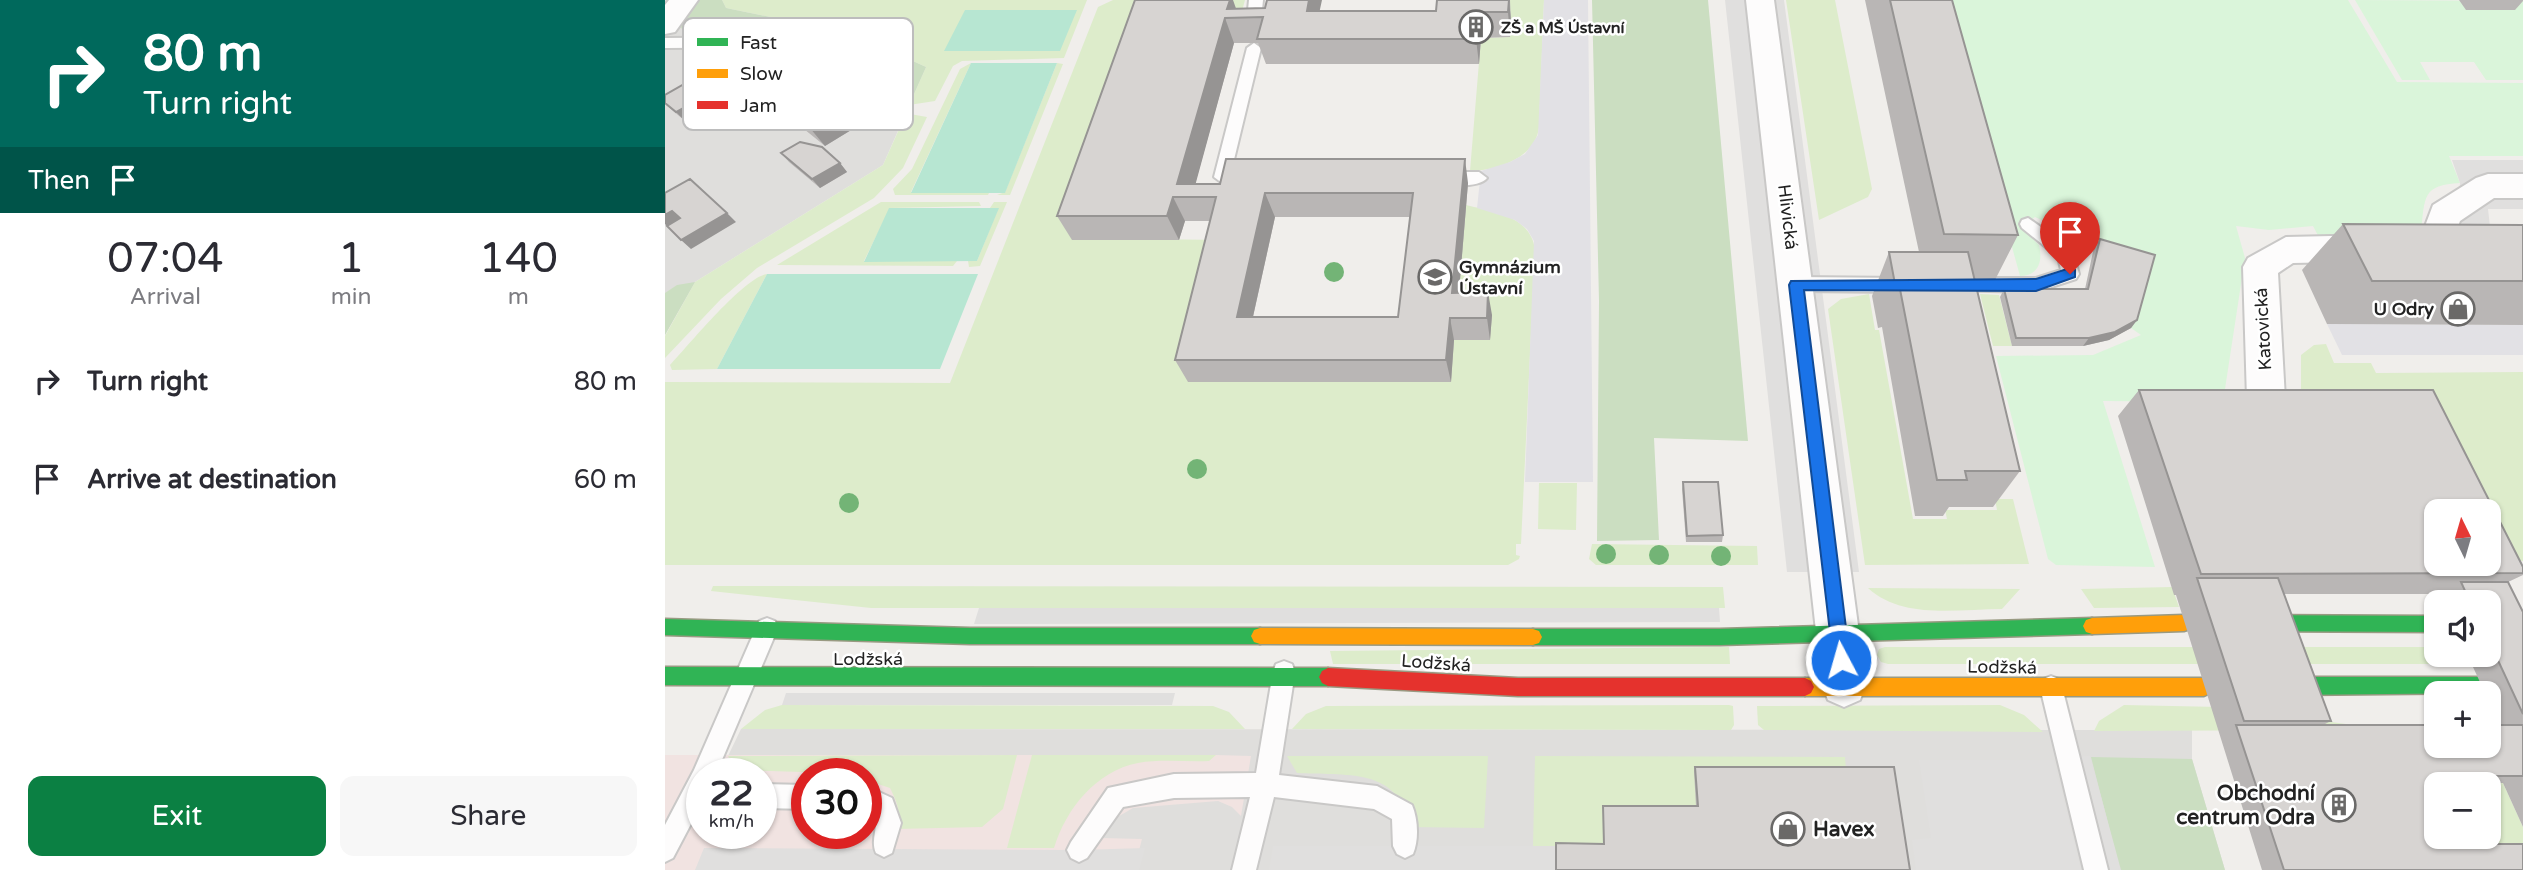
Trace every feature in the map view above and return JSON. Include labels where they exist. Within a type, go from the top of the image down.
[{"type":"street","name":"Hlivická","points":[[1760,0],[1844,685]]},
{"type":"street","name":"Katovická","points":[[2266,399],[2260,267],[2286,250],[2435,247],[2445,214],[2488,186],[2523,186]]},
{"type":"street","name":"Lodžská","points":[[665,627],[970,636],[1720,637],[2184,623]]},
{"type":"street","points":[[2264,624],[2424,624]]},
{"type":"street","name":"Lodžská","points":[[665,676],[1369,677],[1518,687],[2204,687]]},
{"type":"street","points":[[2286,686],[2424,686]]},
{"type":"lane","points":[[1253,30],[1252,16],[1257,0]]},
{"type":"lane","points":[[665,43],[683,43]]},
{"type":"lane","points":[[1249,177],[1222,177],[1255,48]]},
{"type":"lane","points":[[1428,178],[1479,178]]},
{"type":"lane","points":[[1796,285],[2036,285],[2070,274],[2066,254],[2028,225]]},
{"type":"lane","points":[[711,758],[767,628]]},
{"type":"lane","points":[[1244,870],[1254,821],[1266,785],[1288,636]]},
{"type":"lane","points":[[2051,687],[2096,870]]},
{"type":"lane","points":[[1079,850],[1116,796],[1174,786],[1266,785],[1377,798],[1404,813],[1405,846]]},
{"type":"lane","points":[[882,805],[889,823],[884,845]]},
{"type":"lane","points":[[665,850],[686,811]]},
{"type":"shaded area","points":[[665,0],[722,0],[726,8],[760,18],[683,18],[683,130],[898,130],[883,165],[695,282],[665,335]]},
{"type":"shaded area","points":[[1544,0],[1588,0],[1593,482],[1525,482],[1534,241],[1527,229],[1515,220],[1477,208],[1481,171],[1525,154],[1538,135]]},
{"type":"shaded area","points":[[1725,0],[1784,0],[1859,572],[1787,572]]},
{"type":"shaded area","points":[[913,63],[926,67],[913,97]]},
{"type":"shaded area","points":[[2452,160],[2523,160],[2523,209],[2488,209],[2494,263],[2306,265],[2300,250],[2456,249],[2460,183]]},
{"type":"shaded area","points":[[2327,324],[2523,325],[2523,355],[2342,355]]},
{"type":"shaded area","points":[[979,608],[1719,608],[1720,622],[974,624]]},
{"type":"shaded area","points":[[786,693],[1175,693],[1172,705],[782,705]]},
{"type":"shaded area","points":[[741,729],[2192,730],[2192,759],[2225,870],[665,870],[665,790],[686,779],[686,849],[777,849],[777,758],[724,758],[728,756]]},
{"type":"shaded area","points":[[665,755],[1251,756],[1241,816],[1232,807],[1218,801],[1133,808],[1114,819],[1102,838],[1142,839],[1134,870],[665,870]]},
{"type":"shaded area","points":[[2090,756],[2121,870],[2103,870],[2074,757]]},
{"type":"shaded area","points":[[1919,760],[2054,760],[2081,870],[1916,870],[1912,840],[1931,838]]},
{"type":"shaded area","points":[[1273,846],[1557,846],[1556,870],[1269,870]]},
{"type":"shaded area","points":[[1145,848],[1139,870],[695,870],[704,849]]},
{"type":"green space","points":[[695,0],[722,0],[726,8],[775,18],[684,18]]},
{"type":"green space","points":[[722,0],[1087,0],[1064,58],[962,61],[953,66],[935,101],[913,104],[913,96],[926,67],[913,61],[913,18],[775,18],[726,8]]},
{"type":"green space","points":[[1113,0],[1245,0],[1242,11],[1073,238],[1222,240],[1188,381],[1450,382],[1466,205],[1510,217],[1526,230],[1535,250],[1521,544],[1516,544],[1516,555],[1520,556],[1519,559],[1508,565],[665,565],[665,382],[950,383],[1098,7]]},
{"type":"green space","points":[[1485,0],[1544,0],[1539,127],[1531,147],[1523,155],[1502,165],[1470,171],[1481,38],[1510,37]]},
{"type":"green space","points":[[1592,0],[1708,0],[1748,441],[1654,438],[1659,540],[1597,541],[1599,301]]},
{"type":"green space","points":[[1786,0],[1835,0],[1872,189],[1868,197],[1819,220]]},
{"type":"green space","points":[[1944,0],[2348,0],[2397,82],[2523,83],[2523,156],[2449,156],[2460,183],[2432,190],[2425,201],[2421,231],[2322,243],[2313,226],[2269,230],[2236,226],[2245,258],[2223,402],[2103,401],[2155,567],[2056,565],[2048,559],[1996,356],[2093,355],[2141,335],[2131,328],[2152,255],[2071,233],[2035,217],[2021,227],[2039,245],[2040,261],[2032,273],[2020,276]]},
{"type":"green space","points":[[2355,0],[2523,1],[2523,80],[2486,80],[2474,62],[2420,62],[2430,80],[2402,80]]},
{"type":"green space","points":[[965,10],[1077,10],[1060,51],[944,51]]},
{"type":"green space","points":[[913,61],[926,67],[913,96]]},
{"type":"green space","points":[[971,63],[911,192],[989,193],[988,195],[895,195],[893,189],[912,169],[960,69]]},
{"type":"green space","points":[[971,63],[1057,63],[1005,193],[911,193]]},
{"type":"green space","points":[[1057,63],[1063,64],[1010,195],[997,195],[1005,192]]},
{"type":"green space","points":[[913,115],[927,117],[903,168],[874,198],[757,268],[721,299],[665,358],[665,336],[695,282],[883,165],[899,130],[913,130]]},
{"type":"green space","points":[[881,202],[979,202],[981,206],[890,208],[864,261],[957,261],[953,266],[777,265]]},
{"type":"green space","points":[[994,202],[1007,202],[980,266],[969,267],[968,261],[977,261],[998,209],[990,208]]},
{"type":"green space","points":[[889,208],[999,208],[977,261],[864,262]]},
{"type":"green space","points":[[767,274],[717,369],[672,370],[670,365],[731,299],[757,278]]},
{"type":"green space","points":[[767,274],[978,274],[940,369],[717,369]]},
{"type":"green space","points":[[695,282],[665,335],[665,293],[677,285]]},
{"type":"green space","points":[[1869,294],[1875,330],[1879,330],[1913,519],[1947,519],[1945,510],[1997,510],[1995,499],[2013,499],[2029,564],[1865,565],[1828,309],[1841,299]]},
{"type":"green space","points":[[1980,294],[1999,295],[2012,346],[1993,346]]},
{"type":"green space","points":[[2326,344],[2334,363],[2371,363],[2376,373],[2523,372],[2523,561],[2510,560],[2501,539],[2501,499],[2468,499],[2301,401],[2301,355],[2314,345]]},
{"type":"green space","points":[[1539,483],[1577,483],[1576,530],[1538,529]]},
{"type":"green space","points":[[1592,544],[1757,546],[1758,565],[1596,565],[1589,559]]},
{"type":"green space","points":[[713,586],[1723,587],[1725,608],[871,608],[711,591]]},
{"type":"green space","points":[[2172,587],[2179,607],[2094,608],[2081,589]]},
{"type":"green space","points":[[1868,588],[2020,589],[2002,609],[1949,611],[1914,609],[1898,605]]},
{"type":"green space","points":[[1729,647],[1730,664],[1333,664],[1330,651]]},
{"type":"green space","points":[[2424,647],[2424,664],[1888,664],[1881,662],[1877,655],[1879,649]]},
{"type":"green space","points":[[2501,658],[2523,664],[2501,664]]},
{"type":"green space","points":[[782,705],[1213,706],[1229,712],[1245,729],[741,729],[765,710]]},
{"type":"green space","points":[[2000,705],[2024,715],[2043,732],[1764,730],[1758,725],[1757,706]]},
{"type":"green space","points":[[2124,705],[2220,707],[2361,726],[2363,730],[2094,731],[2099,721]]},
{"type":"green space","points":[[1326,706],[1733,706],[1734,725],[1731,730],[1292,729],[1306,714]]},
{"type":"green space","points":[[1017,755],[1003,809],[982,827],[896,829],[898,808],[890,788],[882,785],[882,758],[791,758],[791,772],[777,771],[777,758],[728,756]]},
{"type":"green space","points":[[1032,755],[1216,755],[1209,761],[1155,761],[1123,767],[1096,783],[1085,794],[1066,819],[1054,848],[1007,848]]},
{"type":"green space","points":[[1287,756],[1488,756],[1484,828],[1408,827],[1403,807],[1394,793],[1382,784],[1351,775],[1297,773]]},
{"type":"green space","points":[[1535,756],[1845,757],[1846,770],[1696,810],[1604,809],[1604,847],[1533,846]]},
{"type":"green space","points":[[2091,757],[2192,759],[2225,870],[2120,870]]},
{"type":"green space","points":[[2501,783],[2523,827],[2523,849],[2469,850],[2501,849]]},
{"type":"building","points":[[1135,0],[1230,0],[1227,9],[1265,8],[1267,0],[1309,0],[1307,11],[1436,11],[1437,0],[1509,0],[1508,12],[1479,12],[1476,39],[1257,39],[1263,17],[1225,18],[1177,184],[1220,184],[1226,159],[1465,159],[1452,293],[1488,292],[1487,318],[1450,318],[1446,360],[1175,360],[1216,197],[1173,197],[1167,216],[1057,216]],"holes":[[[1265,193],[1413,193],[1398,317],[1237,317]]]},
{"type":"building","points":[[1890,0],[1952,0],[2018,235],[1944,234]]},
{"type":"building","points":[[683,85],[683,108],[676,112],[665,103],[665,95]]},
{"type":"building","points":[[800,142],[822,147],[840,163],[812,179],[781,153]]},
{"type":"building","points":[[690,179],[727,213],[681,240],[667,226],[680,218],[672,211],[665,215],[665,193]]},
{"type":"building","points":[[2343,224],[2523,225],[2523,281],[2372,281]]},
{"type":"building","points":[[2100,239],[2155,255],[2137,320],[2115,332],[2089,338],[2016,338],[2004,289],[2088,289]]},
{"type":"building","points":[[1889,252],[1968,252],[2020,471],[1965,471],[1967,480],[1937,480],[1899,284],[1895,284]]},
{"type":"building","points":[[2139,390],[2433,390],[2488,499],[2424,499],[2424,573],[2201,574]]},
{"type":"building","points":[[1683,482],[1718,482],[1723,535],[1687,536]]},
{"type":"building","points":[[2501,524],[2523,567],[2523,573],[2501,573]]},
{"type":"building","points":[[2197,578],[2278,578],[2331,721],[2244,721]]},
{"type":"building","points":[[2461,582],[2508,582],[2523,612],[2523,714],[2501,667],[2501,590],[2465,590]]},
{"type":"building","name":"Obchodní centrum Odra","points":[[2236,725],[2424,725],[2424,758],[2501,758],[2501,725],[2523,725],[2523,776],[2501,776],[2501,772],[2424,772],[2424,849],[2501,849],[2501,844],[2523,844],[2523,870],[2284,870]]},
{"type":"building","points":[[1695,767],[1894,767],[1910,870],[1556,870],[1556,843],[1604,844],[1603,806],[1698,806]]},
{"type":"traffic: fast","points":[[2264,623],[2424,624]]},
{"type":"traffic: fast","points":[[1533,637],[1720,637],[2092,626]]},
{"type":"traffic: fast","points":[[665,627],[970,636],[1260,636]]},
{"type":"traffic: fast","points":[[665,676],[1328,677]]},
{"type":"traffic: fast","points":[[2286,686],[2424,686]]},
{"type":"traffic: slow","points":[[2092,626],[2184,623]]},
{"type":"traffic: slow","points":[[1260,636],[1533,637]]},
{"type":"traffic: slow","points":[[1805,687],[2204,687]]},
{"type":"traffic: jam","points":[[1328,677],[1518,687],[1805,687]]},
{"type":"place","name":"ZŠ a MŠ Ústavní","points":[[1476,27]]},
{"type":"place","name":"Gymnázium Ústavní","points":[[1435,277]]},
{"type":"place","name":"U Odry","points":[[2458,309]]},
{"type":"place","name":"Obchodní centrum Odra","points":[[2339,805]]},
{"type":"place","name":"Havex","points":[[1788,829]]},
{"type":"route","points":[[1841,660],[1796,285],[2036,285],[2070,274]]}]
